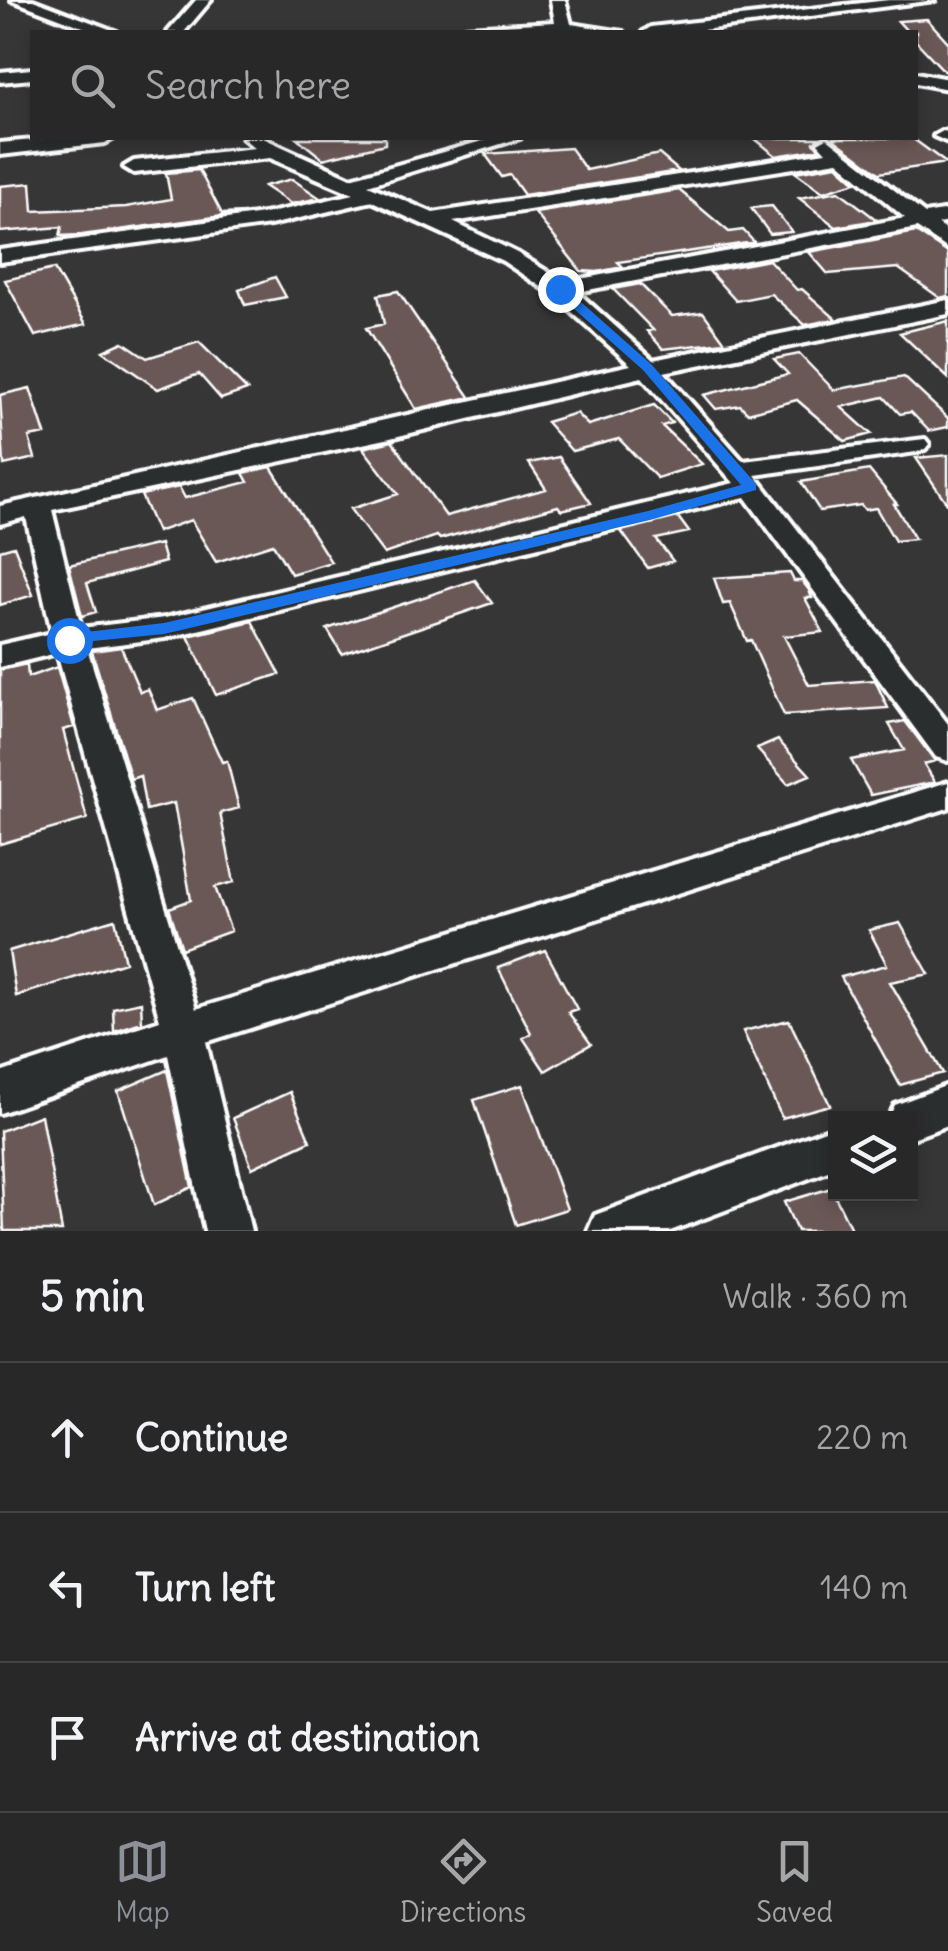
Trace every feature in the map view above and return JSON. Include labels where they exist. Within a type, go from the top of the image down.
[{"type":"street","points":[[19,0],[103,30]]},
{"type":"street","points":[[178,30],[204,0]]},
{"type":"street","points":[[558,0],[567,30]]},
{"type":"street","points":[[668,30],[928,0]]},
{"type":"street","points":[[918,76],[948,70]]},
{"type":"street","points":[[0,77],[30,74]]},
{"type":"street","points":[[918,76],[948,84]]},
{"type":"street","points":[[0,149],[86,140]]},
{"type":"street","points":[[348,185],[504,140]]},
{"type":"street","points":[[822,140],[948,243]]},
{"type":"street","points":[[134,167],[262,145],[430,218],[510,257],[560,289],[648,368],[743,478],[948,748]]},
{"type":"street","points":[[430,218],[841,155]]},
{"type":"street","points":[[0,256],[270,219],[373,195]]},
{"type":"street","points":[[560,289],[948,216]]},
{"type":"street","points":[[0,515],[386,431],[648,368],[948,307]]},
{"type":"street","points":[[0,656],[69,640],[164,628],[650,515],[743,478],[916,444]]},
{"type":"street","points":[[37,505],[69,640],[183,1031],[228,1231]]},
{"type":"street","points":[[0,1092],[183,1031],[948,795]]},
{"type":"street","points":[[918,1116],[948,1105]]},
{"type":"street","points":[[610,1231],[828,1150]]},
{"type":"building","points":[[927,19],[948,42],[948,75],[918,43],[918,30],[906,30],[898,21]]},
{"type":"building","points":[[299,140],[385,140],[385,144],[323,159]]},
{"type":"building","points":[[756,140],[817,140],[814,142],[819,149],[776,156]]},
{"type":"building","points":[[835,140],[915,140],[946,163],[879,173]]},
{"type":"building","points":[[570,148],[586,170],[659,154],[679,171],[524,195],[510,175],[502,177],[485,154]]},
{"type":"building","points":[[837,165],[856,182],[823,192],[795,172]]},
{"type":"building","points":[[199,170],[222,214],[245,213],[82,235],[60,236],[62,227],[0,232],[0,186],[31,183],[33,211],[126,207],[171,199],[166,173]]},
{"type":"building","points":[[292,179],[320,198],[291,204],[264,186]]},
{"type":"building","points":[[679,190],[729,232],[743,230],[754,242],[618,262],[623,267],[597,272],[581,271],[535,213]]},
{"type":"building","points":[[839,191],[877,220],[836,227],[799,198]]},
{"type":"building","points":[[772,206],[792,232],[770,234],[751,208]]},
{"type":"building","points":[[916,232],[948,253],[948,296],[940,298],[898,268],[828,274],[809,252]]},
{"type":"building","points":[[769,260],[797,290],[802,289],[836,319],[805,325],[771,294],[736,301],[709,271]]},
{"type":"building","points":[[54,269],[86,324],[35,336],[5,280]]},
{"type":"building","points":[[275,277],[286,297],[245,305],[239,290]]},
{"type":"building","points":[[640,284],[672,316],[703,312],[725,342],[663,349],[647,331],[653,330],[613,289]]},
{"type":"building","points":[[398,291],[470,397],[416,409],[366,328],[384,324],[378,295]]},
{"type":"building","points":[[948,321],[948,378],[900,333]]},
{"type":"building","points":[[123,342],[147,358],[199,342],[247,390],[221,399],[199,374],[158,389],[103,351]]},
{"type":"building","points":[[799,354],[834,390],[904,377],[948,418],[948,427],[929,431],[911,412],[900,414],[884,397],[841,407],[871,434],[845,441],[797,400],[748,413],[740,405],[716,409],[704,395],[788,374],[774,359]]},
{"type":"building","points":[[30,388],[45,434],[29,437],[35,458],[4,465],[0,395]]},
{"type":"building","points":[[654,405],[672,423],[662,426],[702,464],[657,478],[619,439],[572,451],[546,422],[576,413],[588,425]]},
{"type":"building","points":[[392,441],[446,516],[546,489],[529,463],[559,457],[591,503],[561,510],[558,506],[440,539],[437,536],[384,554],[350,509],[398,494],[363,448]]},
{"type":"building","points":[[948,455],[948,505],[916,458]]},
{"type":"building","points":[[271,467],[331,562],[291,574],[273,544],[216,562],[191,520],[157,532],[141,495],[179,487],[185,498],[248,482],[243,473]]},
{"type":"building","points":[[869,470],[897,504],[915,539],[895,541],[876,508],[865,510],[861,505],[820,511],[801,482]]},
{"type":"building","points":[[678,517],[689,532],[656,539],[673,561],[648,568],[621,531]]},
{"type":"building","points":[[160,544],[165,562],[87,583],[96,612],[82,616],[69,565]]},
{"type":"building","points":[[14,546],[33,595],[0,605],[0,550]]},
{"type":"building","points":[[790,573],[794,581],[802,581],[809,590],[812,598],[805,598],[823,632],[784,636],[809,685],[875,680],[888,708],[784,715],[751,640],[747,641],[730,603],[723,604],[714,578]]},
{"type":"building","points":[[475,580],[492,603],[342,654],[327,629]]},
{"type":"building","points":[[252,621],[280,674],[216,695],[188,636]]},
{"type":"building","points":[[121,647],[140,692],[148,689],[157,710],[193,698],[222,762],[227,761],[239,808],[220,813],[234,882],[215,887],[231,931],[182,949],[169,908],[191,900],[174,803],[146,810],[140,776],[131,779],[92,651]]},
{"type":"building","points":[[27,664],[28,677],[57,667],[74,727],[63,730],[87,819],[0,844],[0,670]]},
{"type":"building","points":[[905,721],[935,761],[924,764],[935,782],[871,795],[851,760],[904,750],[889,724]]},
{"type":"building","points":[[778,740],[810,775],[788,784],[757,749]]},
{"type":"building","points":[[115,919],[125,962],[16,996],[9,951]]},
{"type":"building","points":[[900,923],[929,974],[890,982],[943,1073],[900,1085],[841,977],[887,965],[869,930]]},
{"type":"building","points":[[545,950],[577,1009],[568,1012],[591,1044],[545,1071],[523,1038],[531,1033],[498,968]]},
{"type":"building","points":[[141,1002],[142,1022],[114,1031],[113,1008]]},
{"type":"building","points":[[789,1020],[830,1105],[782,1118],[743,1031]]},
{"type":"building","points":[[167,1070],[192,1187],[154,1205],[118,1091]]},
{"type":"building","points":[[522,1085],[567,1209],[516,1225],[474,1100]]},
{"type":"building","points":[[290,1092],[310,1141],[252,1168],[233,1118]]},
{"type":"building","points":[[41,1115],[62,1231],[4,1231],[0,1131]]},
{"type":"building","points":[[828,1189],[828,1201],[837,1201],[852,1231],[797,1231],[784,1202]]},
{"type":"route","points":[[69,640],[164,628],[650,515],[750,487],[648,368],[560,289]]}]
